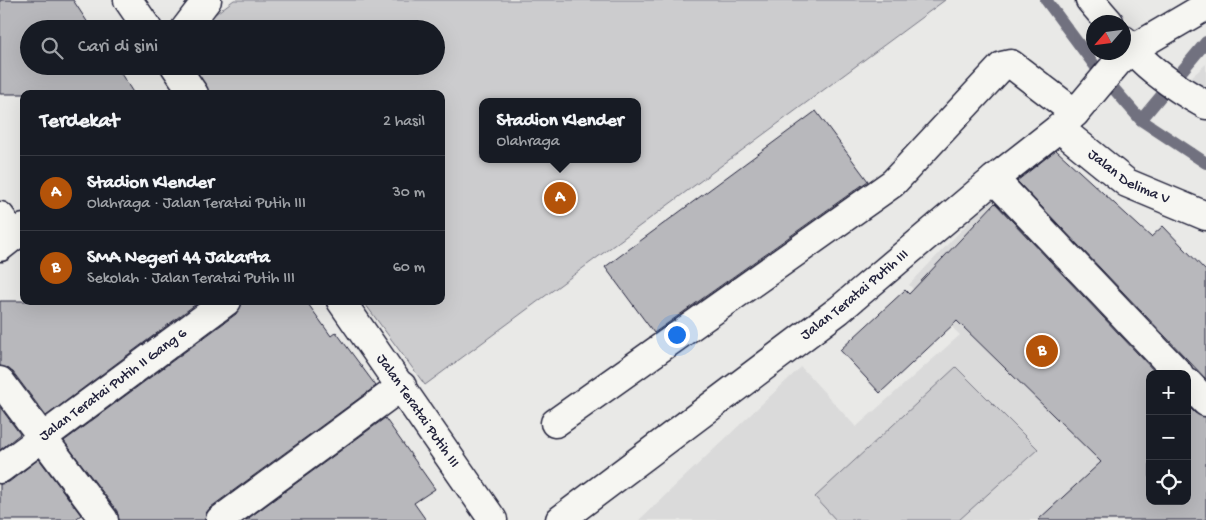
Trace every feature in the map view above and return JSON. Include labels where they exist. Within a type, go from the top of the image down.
[{"type":"street","points":[[128,0],[142,20]]},
{"type":"street","points":[[192,20],[207,0]]},
{"type":"street","points":[[1090,0],[1103,15]]},
{"type":"street","name":"Jalan Teratai Putih III","points":[[1131,47],[1206,6]]},
{"type":"street","points":[[1131,56],[1206,105]]},
{"type":"street","name":"Jalan Teratai Putih III","points":[[560,520],[838,310],[1074,114],[1117,60]]},
{"type":"street","name":"Jalan Delima V","points":[[554,423],[893,183],[1002,66],[1011,64],[1074,114],[1127,183],[1206,216]]},
{"type":"street","points":[[181,75],[191,90]]},
{"type":"street","points":[[994,179],[1175,370]]},
{"type":"street","name":"Jalan Teratai Putih II Gang 6","points":[[0,469],[223,305]]},
{"type":"street","name":"Jalan Teratai Putih III","points":[[344,305],[402,386],[493,520]]},
{"type":"street","points":[[0,381],[104,520]]},
{"type":"street","points":[[220,520],[402,386]]},
{"type":"street","points":[[1191,386],[1206,402]]},
{"type":"shaded area","points":[[234,0],[945,0],[425,385],[366,305],[445,305],[445,90],[206,90],[195,75],[445,75],[445,20],[207,20]]},
{"type":"shaded area","points":[[1206,64],[1206,93],[1187,81]]},
{"type":"shaded area","points":[[991,199],[1160,370],[1146,370],[1146,505],[1191,505],[1191,401],[1206,416],[1206,520],[639,520],[801,367],[856,427],[960,335],[909,285]]},
{"type":"shaded area","points":[[956,367],[1038,449],[959,520],[836,520],[815,497]]},
{"type":"building","points":[[0,0],[73,0],[86,20],[20,20],[20,75],[122,75],[131,90],[20,90],[20,94],[0,94]]},
{"type":"building","points":[[816,111],[868,181],[654,333],[605,267]]},
{"type":"building","points":[[1056,150],[1151,237],[1163,226],[1206,271],[1206,379],[1017,181]]},
{"type":"building","points":[[995,203],[1153,370],[1146,370],[1146,505],[1191,505],[1191,409],[1195,413],[1206,417],[1206,520],[1038,520],[1101,462],[957,321],[880,393],[840,350],[905,290],[909,294]]},
{"type":"building","points":[[0,301],[20,301],[20,305],[195,305],[46,416],[13,372],[0,366]]},
{"type":"building","points":[[240,305],[309,305],[331,336],[336,332],[376,386],[211,507],[206,513],[205,520],[119,520],[117,511],[64,441],[236,314]]},
{"type":"building","points":[[0,407],[20,434],[0,450]]},
{"type":"building","points":[[385,418],[435,489],[414,503],[426,520],[246,520]]},
{"type":"building","points":[[39,459],[81,515],[74,520],[0,520],[0,484],[9,482]]},
{"type":"waterway","points":[[1046,0],[1101,74],[1141,120],[1206,163]]},
{"type":"waterway","points":[[1141,120],[1206,42]]},
{"type":"place","name":"Stadion Klender","points":[[560,198]]},
{"type":"place","name":"SMA Negeri 44 Jakarta","points":[[1042,351]]}]
